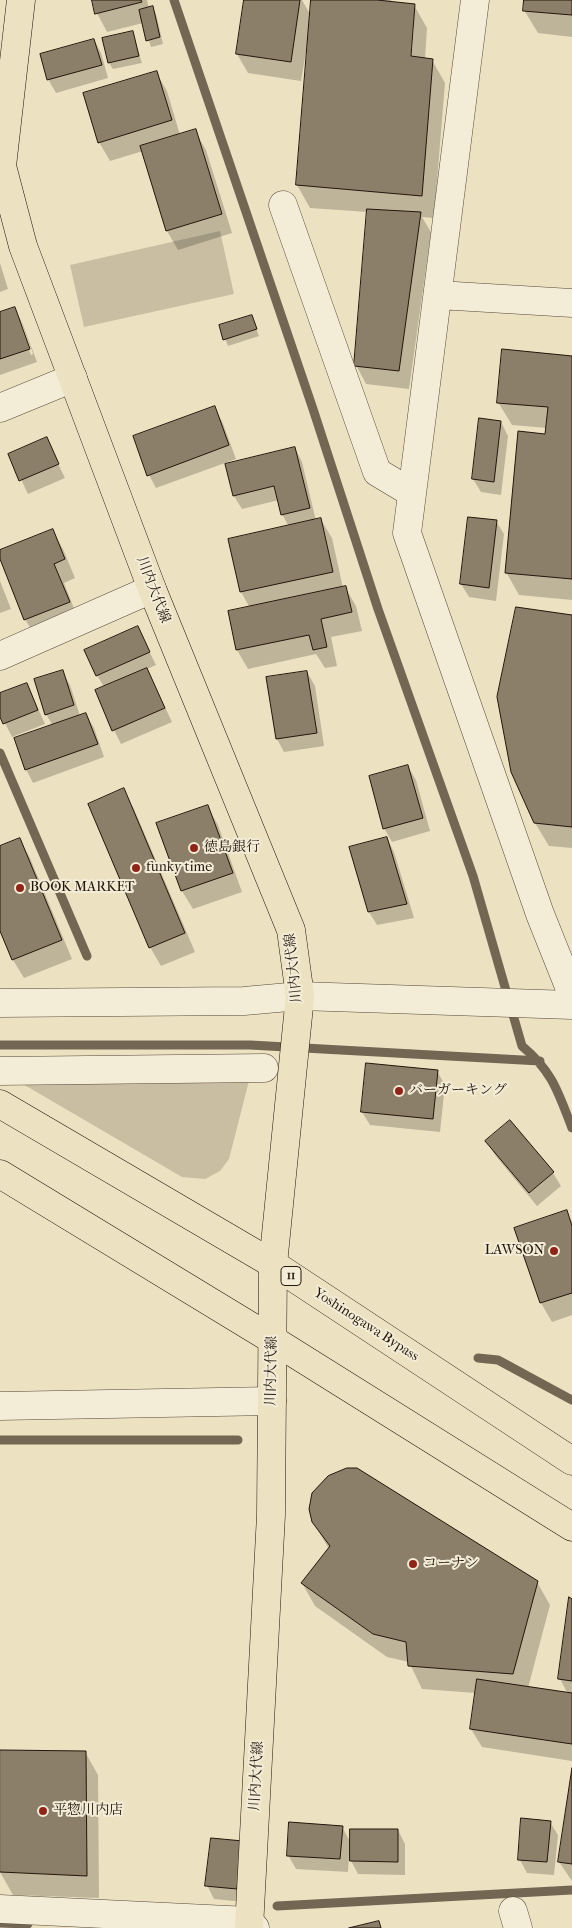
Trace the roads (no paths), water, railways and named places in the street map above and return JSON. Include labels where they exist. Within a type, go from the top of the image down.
[{"type":"main road","name":"川内大代線","points":[[21,0],[1,166],[8,223],[23,246],[152,589],[291,930],[300,996],[273,1264],[271,1515],[251,1926]]},
{"type":"main road","name":"Yoshinogawa Bypass","points":[[0,1104],[273,1264],[572,1461]]},
{"type":"main road","points":[[0,1174],[273,1340],[572,1527]]},
{"type":"street","points":[[475,0],[407,533],[540,914],[572,994]]},
{"type":"street","points":[[283,205],[377,472],[412,493]]},
{"type":"street","points":[[438,294],[572,303]]},
{"type":"street","points":[[0,408],[73,378]]},
{"type":"street","points":[[0,656],[152,589]]},
{"type":"street","points":[[0,1003],[244,1001],[300,996],[484,1000],[559,1004]]},
{"type":"street","points":[[0,1071],[264,1068]]},
{"type":"street","points":[[0,1406],[272,1401]]},
{"type":"street","points":[[0,1909],[251,1926]]},
{"type":"waterway","points":[[174,0],[313,409],[378,609],[473,876],[522,1046],[548,1074],[572,1128]]},
{"type":"waterway","points":[[0,753],[87,956]]},
{"type":"waterway","points":[[0,1045],[250,1045],[540,1061]]},
{"type":"waterway","points":[[478,1358],[498,1360],[572,1400]]},
{"type":"waterway","points":[[0,1440],[238,1440]]},
{"type":"waterway","points":[[277,1906],[572,1890]]},
{"type":"waterway","points":[[0,1923],[28,1924]]},
{"type":"place","name":"徳島銀行","points":[[194,848]]},
{"type":"place","name":"funky time","points":[[136,868]]},
{"type":"place","name":"BOOK MARKET","points":[[20,888]]},
{"type":"place","name":"バーガーキング","points":[[399,1091]]},
{"type":"place","name":"LAWSON","points":[[554,1251]]},
{"type":"place","name":"コーナン","points":[[413,1564]]},
{"type":"place","name":"平惣川内店","points":[[43,1811]]}]
